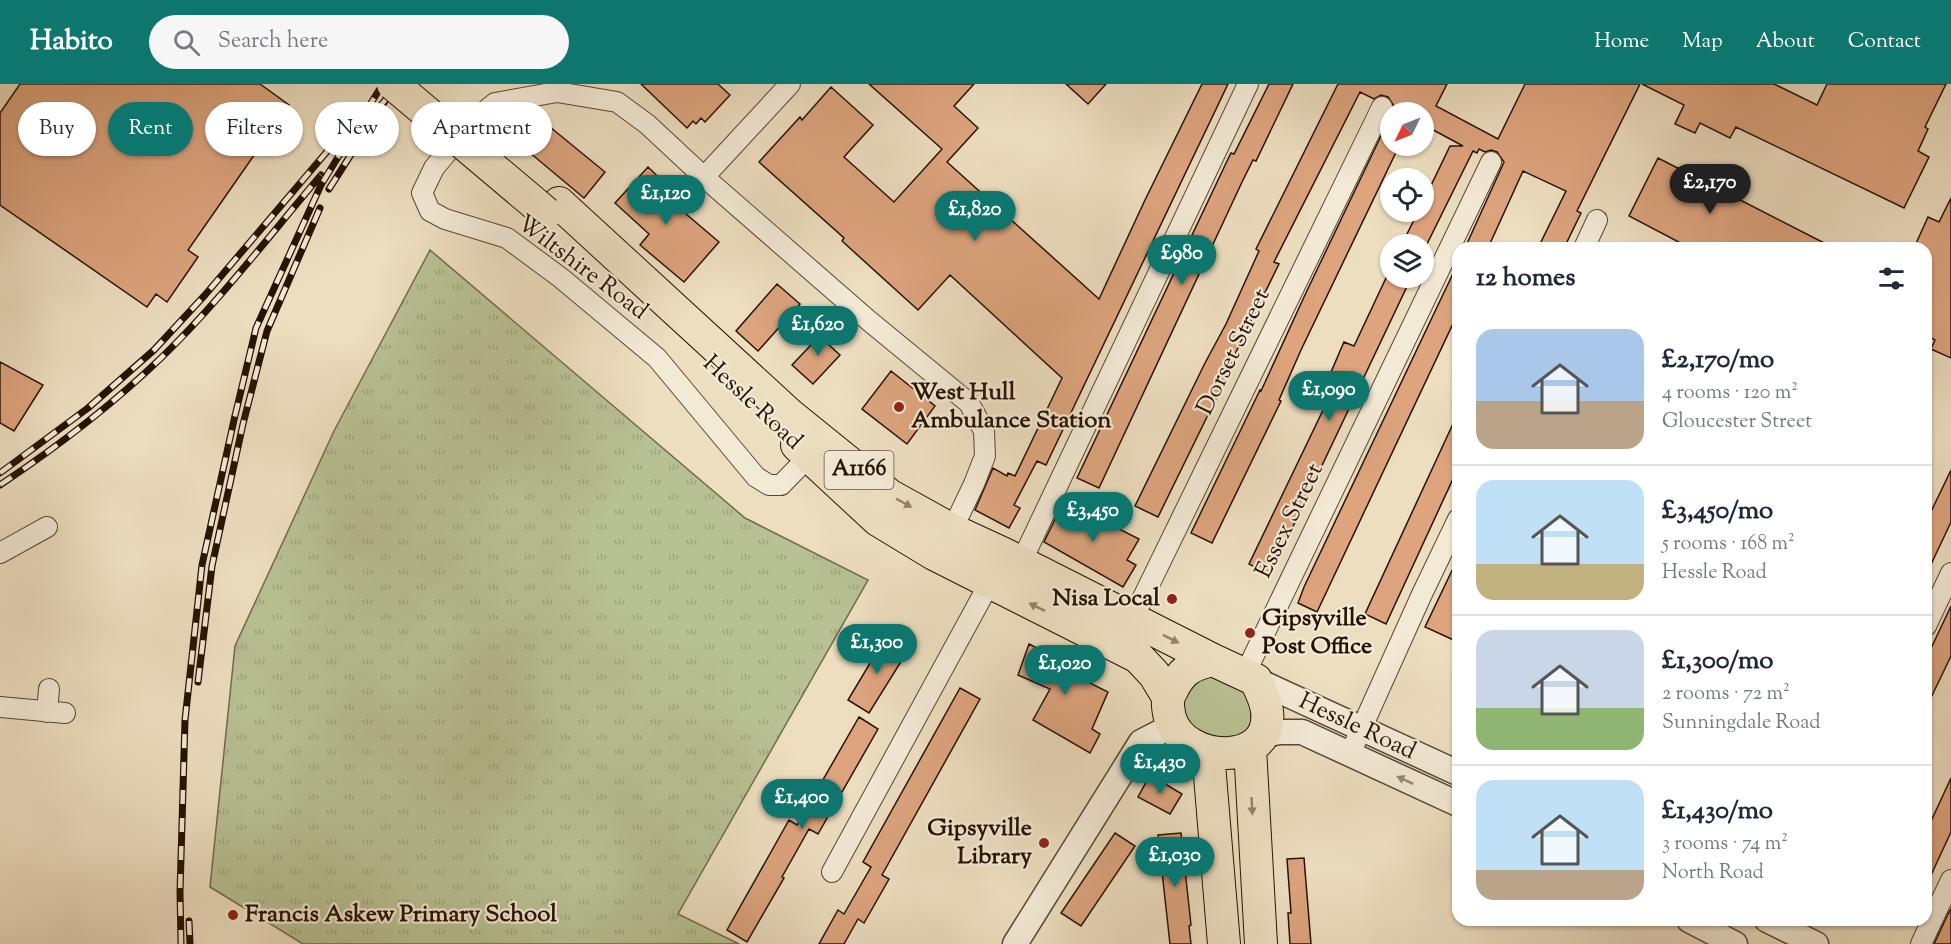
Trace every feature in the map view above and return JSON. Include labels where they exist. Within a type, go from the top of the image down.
[{"type":"main road","name":"Hessle Road","points":[[393,84],[553,208]]},
{"type":"main road","name":"Hessle Road","points":[[416,84],[553,208],[790,415],[878,520],[934,554],[1138,657],[1154,674],[1170,712]]},
{"type":"main road","name":"Hessle Road","points":[[816,448],[889,495],[952,530],[1013,558],[1213,660]]},
{"type":"main road","points":[[1213,660],[1250,677],[1268,712],[1266,724],[1256,742],[1239,753],[1208,752],[1190,744],[1170,712],[1176,680],[1195,664],[1213,660]]},
{"type":"main road","points":[[1256,742],[1261,944]]},
{"type":"main road","points":[[1208,752],[1224,944]]},
{"type":"street","points":[[704,177],[790,84]]},
{"type":"street","points":[[832,872],[999,588],[1248,84]]},
{"type":"street","name":"Wiltshire Road","points":[[816,448],[781,485],[769,485],[756,477],[657,358],[561,278],[507,238],[445,219],[430,211],[422,193],[434,168],[473,121],[495,103],[557,92],[617,102],[647,124],[704,177],[868,320],[969,403],[984,431],[985,456],[952,530]]},
{"type":"street","name":"Dorset Street","points":[[1132,620],[1380,111]]},
{"type":"street","name":"Essex Street","points":[[1454,242],[1491,162]]},
{"type":"street","points":[[1590,242],[1597,220]]},
{"type":"street","name":"Essex Street","points":[[1250,677],[1452,245]]},
{"type":"street","points":[[0,553],[47,527]]},
{"type":"street","points":[[1350,754],[1452,532]]},
{"type":"street","points":[[1932,613],[1951,573]]},
{"type":"street","name":"Hessle Road","points":[[1250,677],[1452,770]]},
{"type":"street","points":[[0,707],[56,712],[49,689]]},
{"type":"street","points":[[1015,944],[1141,742],[1170,712]]},
{"type":"street","name":"Hessle Road","points":[[1256,742],[1279,732],[1302,732],[1452,801]]},
{"type":"street","points":[[1932,921],[1951,880]]},
{"type":"street","points":[[1700,926],[1735,944]]},
{"type":"street","points":[[1786,926],[1816,944]]},
{"type":"street","points":[[1921,944],[1929,926]]},
{"type":"green space","points":[[430,250],[745,518],[868,580],[678,914],[739,944],[303,944],[210,887],[235,646],[334,431]]},
{"type":"green space","points":[[1195,676],[1225,676],[1251,697],[1251,734],[1213,742],[1182,721],[1179,695]]},
{"type":"building","points":[[20,84],[260,84],[285,102],[205,102],[205,156],[253,156],[188,250],[198,257],[167,302],[156,294],[147,307],[0,205],[0,113]]},
{"type":"building","points":[[641,84],[718,84],[730,95],[705,122],[701,118],[696,124],[693,121],[687,128]]},
{"type":"building","points":[[869,84],[974,84],[954,106],[978,128],[947,162],[1099,299],[1202,84],[1228,84],[1046,465],[1037,461],[1014,505],[1020,508],[1009,528],[975,510],[993,468],[1007,476],[1008,473],[1015,476],[1062,378],[950,275],[918,310],[842,241],[844,238],[759,162],[800,117],[802,120],[831,87],[873,125],[844,157],[894,202],[942,149]]},
{"type":"building","points":[[1066,84],[1106,84],[1088,104]]},
{"type":"building","points":[[1269,84],[1293,84],[1256,161],[1253,160],[1243,180],[1099,488],[1077,478],[1228,159],[1231,153],[1234,154]]},
{"type":"building","points":[[1338,84],[1447,84],[1436,106],[1498,139],[1525,84],[1640,84],[1577,211],[1581,213],[1567,242],[1541,242],[1566,191],[1523,171],[1491,242],[1468,242],[1504,162],[1497,152],[1491,150],[1485,152],[1479,149],[1477,153],[1473,151],[1432,234],[1407,234],[1413,222],[1434,222],[1434,179],[1450,146],[1463,146],[1434,130],[1434,102],[1391,102],[1388,97],[1381,95],[1374,99],[1360,92],[1274,262],[1279,264],[1158,517],[1135,506],[1226,324],[1259,251],[1256,249]]},
{"type":"building","points":[[1642,84],[1774,84],[1817,105],[1827,84],[1946,84],[1925,127],[1928,129],[1918,151],[1929,157],[1904,208],[1736,127],[1730,138],[1700,123],[1695,133],[1675,124],[1684,105]]},
{"type":"building","points":[[552,129],[605,172],[584,198],[534,156],[552,156]]},
{"type":"building","points":[[1380,138],[1380,156],[1394,156],[1388,168],[1380,168],[1380,186],[1301,350],[1279,400],[1281,401],[1212,543],[1191,533],[1261,391]]},
{"type":"building","points":[[1658,158],[1822,242],[1679,242],[1629,216]]},
{"type":"building","points":[[648,167],[678,196],[672,202],[719,242],[684,282],[640,245],[649,234],[615,203]]},
{"type":"building","points":[[1951,198],[1951,358],[1932,349],[1935,340],[1932,338],[1932,242],[1917,242],[1928,217],[1939,222]]},
{"type":"building","points":[[1452,276],[1452,326],[1317,612],[1298,603]]},
{"type":"building","points":[[777,284],[800,304],[758,351],[736,331]]},
{"type":"building","points":[[1381,288],[1406,288],[1270,575],[1249,564],[1337,381],[1329,377],[1344,342],[1354,346]]},
{"type":"building","points":[[828,327],[837,336],[829,345],[840,355],[813,384],[792,365]]},
{"type":"building","points":[[0,362],[43,385],[14,431],[0,423]]},
{"type":"building","name":"West Hull Ambulance Station","points":[[891,371],[935,406],[907,444],[862,409]]},
{"type":"building","points":[[1452,426],[1452,481],[1386,624],[1365,614]]},
{"type":"building","points":[[1951,470],[1951,522],[1932,562],[1932,510]]},
{"type":"building","points":[[1064,501],[1139,539],[1127,560],[1136,565],[1123,587],[1044,542]]},
{"type":"building","points":[[1452,571],[1452,639],[1425,627]]},
{"type":"building","points":[[1951,606],[1951,656],[1932,696],[1932,646]]},
{"type":"building","points":[[885,638],[907,652],[869,713],[848,700]]},
{"type":"building","points":[[1029,644],[1054,657],[1059,650],[1085,665],[1078,677],[1108,692],[1092,729],[1100,734],[1090,753],[1033,720],[1050,689],[1018,675]]},
{"type":"building","points":[[960,688],[980,699],[882,875],[889,879],[864,923],[858,919],[844,944],[819,944],[838,910],[844,914],[871,867],[863,862]]},
{"type":"building","points":[[859,717],[878,729],[818,834],[809,829],[747,942],[727,930],[789,820],[797,825]]},
{"type":"building","points":[[1150,775],[1182,794],[1170,814],[1138,797]]},
{"type":"building","points":[[1951,778],[1951,832],[1932,873],[1932,819]]},
{"type":"building","points":[[1115,833],[1135,846],[1081,926],[1061,913]]},
{"type":"building","points":[[1181,833],[1191,944],[1170,944],[1158,835]]},
{"type":"building","points":[[1304,858],[1311,944],[1290,944],[1288,913],[1291,913],[1287,859]]},
{"type":"building","points":[[1951,909],[1951,944],[1934,944],[1948,914]]},
{"type":"railway","points":[[384,102],[399,84]]},
{"type":"railway","points":[[181,944],[180,892],[185,720],[202,565],[234,420],[256,328],[321,185],[379,90]]},
{"type":"railway","points":[[329,189],[387,98]]},
{"type":"railway","points":[[0,473],[88,408],[154,350],[205,295],[323,156]]},
{"type":"railway","points":[[0,485],[84,425],[161,358],[223,292],[321,175]]},
{"type":"railway","points":[[198,682],[212,566],[243,424],[267,331],[320,208]]},
{"type":"railway","points":[[189,921],[190,944]]},
{"type":"place","name":"West Hull Ambulance Station","points":[[899,407]]},
{"type":"place","name":"Nisa Local","points":[[1172,599]]},
{"type":"place","name":"Gipsyville Post Office","points":[[1250,633]]},
{"type":"place","name":"Gipsyville Library","points":[[1044,843]]},
{"type":"place","name":"Francis Askew Primary School","points":[[233,915]]}]
